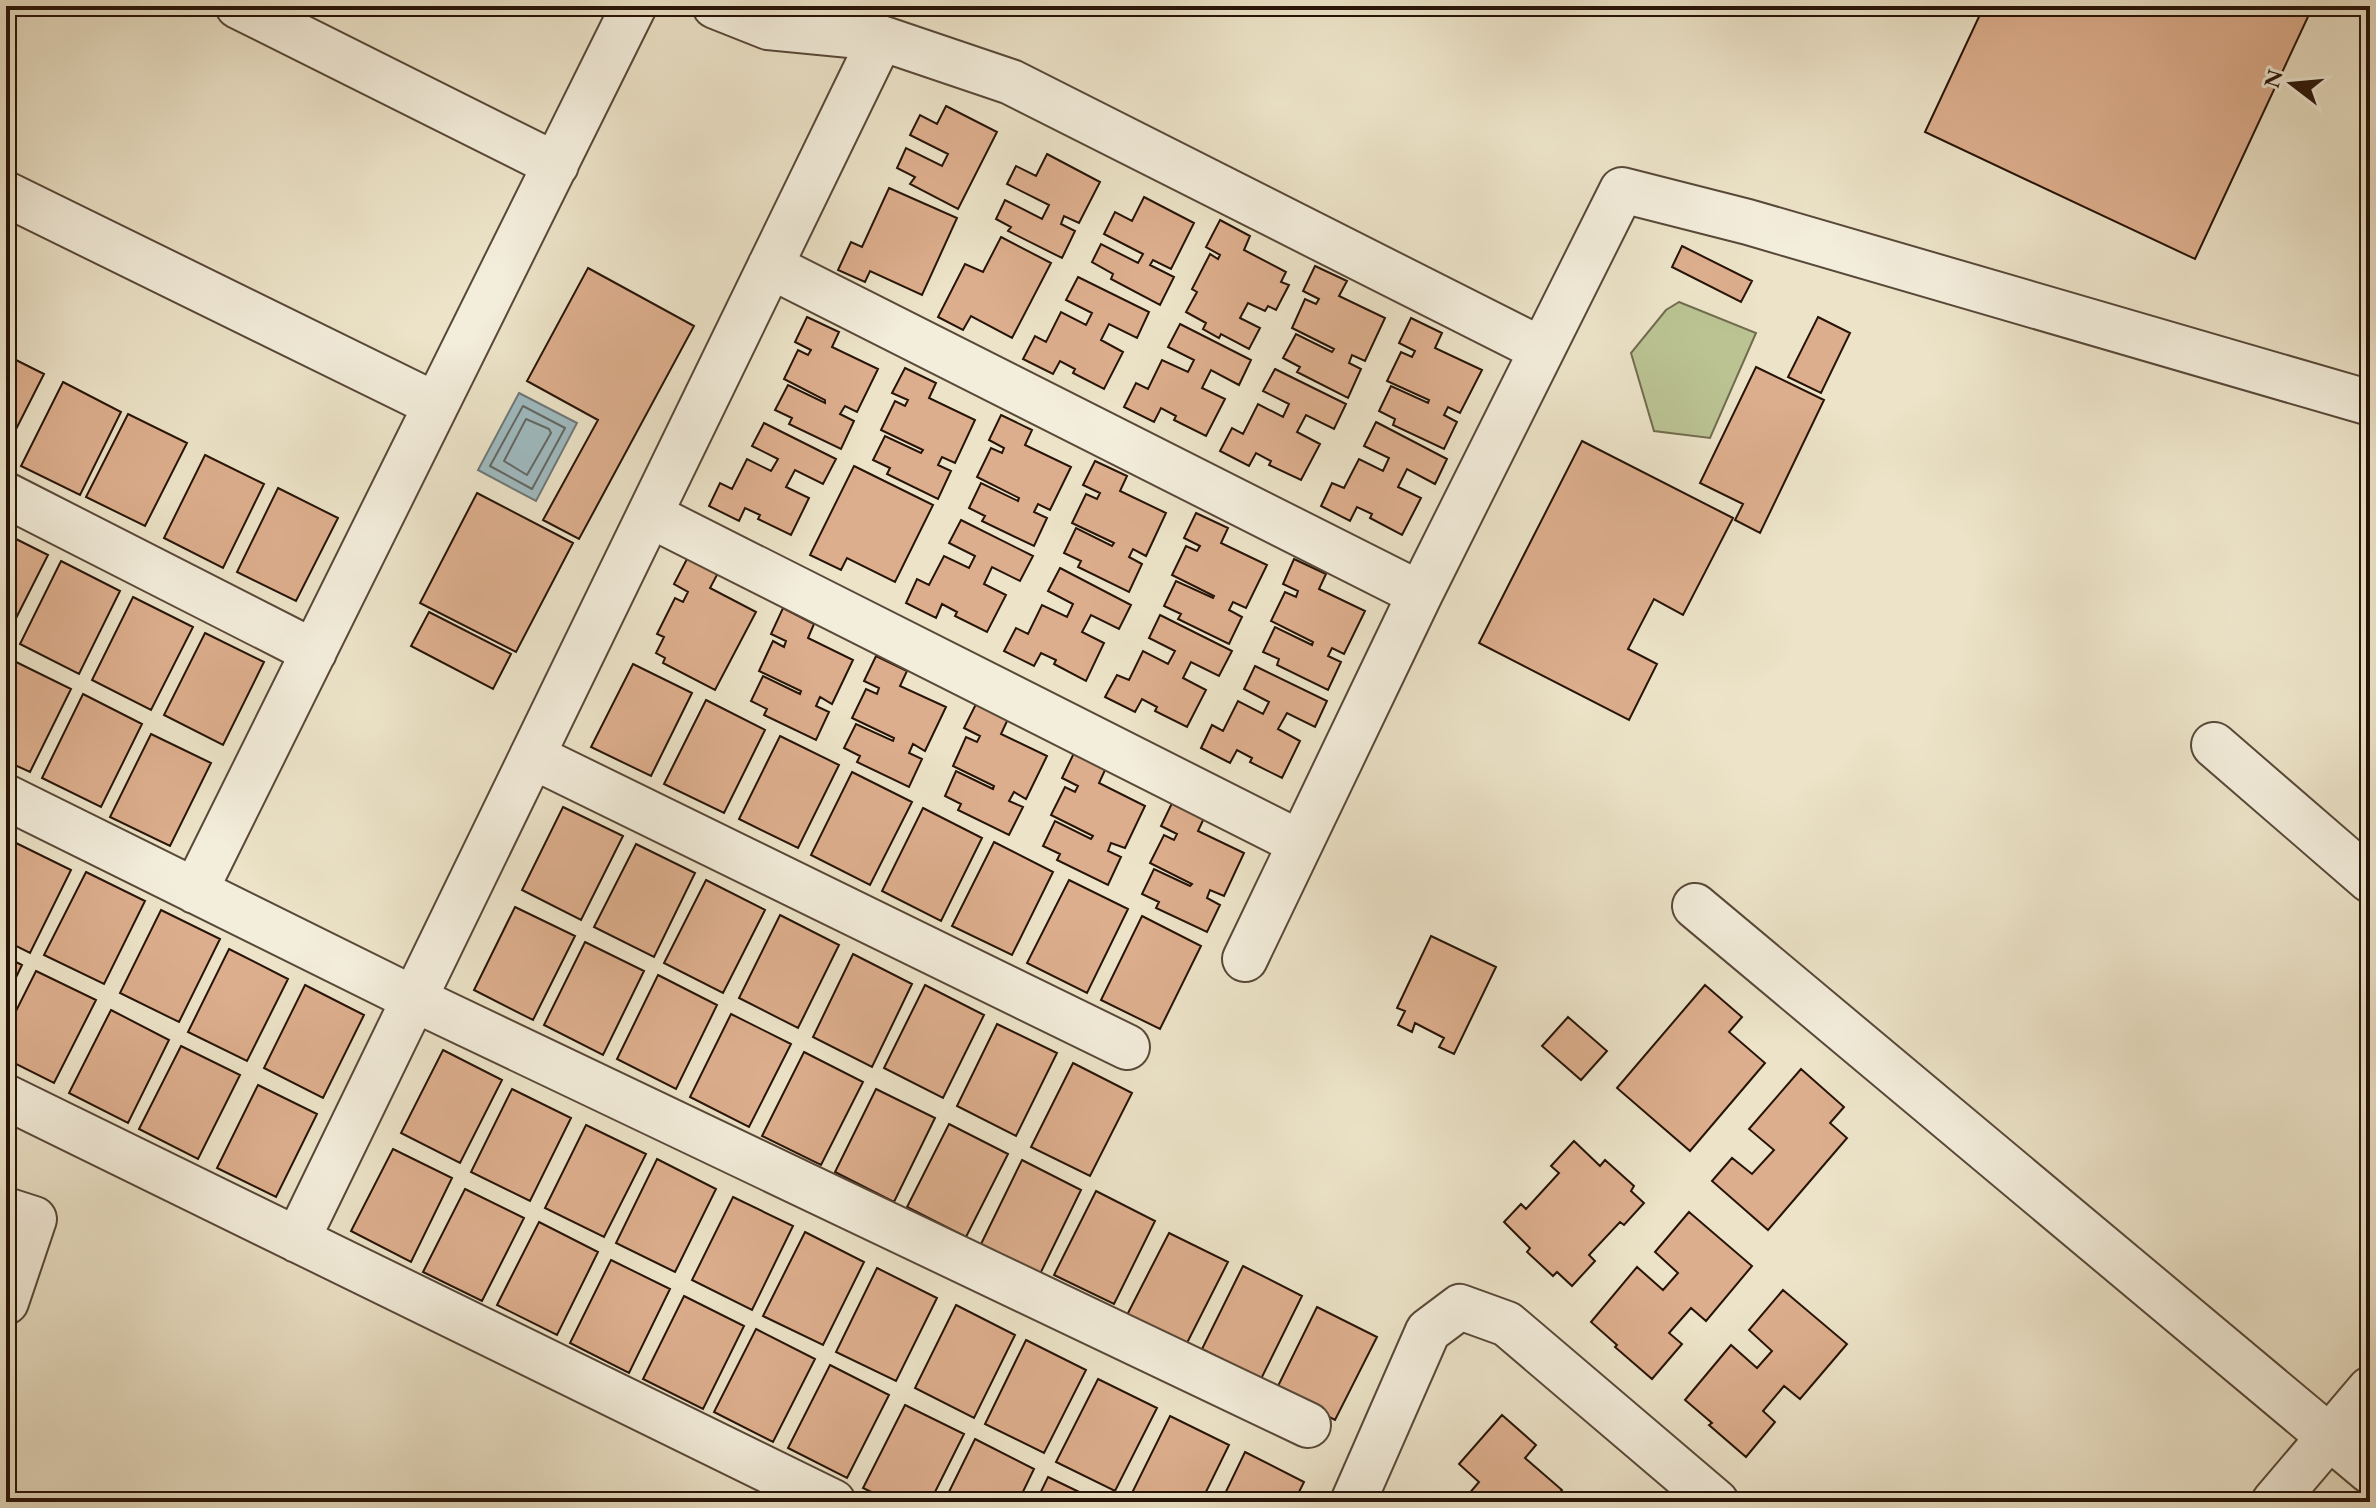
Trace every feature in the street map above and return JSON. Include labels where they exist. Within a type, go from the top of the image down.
[{"type":"street","points":[[238,6],[556,165]]},
{"type":"street","points":[[195,891],[634,6]]},
{"type":"street","points":[[715,6],[768,27],[881,38],[1011,82],[1542,350]]},
{"type":"street","points":[[297,1240],[881,38]]},
{"type":"street","points":[[1245,959],[1420,594],[1622,190],[1763,226],[2370,403]]},
{"type":"street","points":[[6,194],[436,405]]},
{"type":"street","points":[[770,266],[1420,594]]},
{"type":"street","points":[[6,495],[314,652]]},
{"type":"street","points":[[650,515],[1300,843]]},
{"type":"street","points":[[2214,745],[2370,880]]},
{"type":"street","points":[[532,756],[1127,1047]]},
{"type":"street","points":[[6,797],[414,999],[1308,1425]]},
{"type":"street","points":[[1695,906],[2370,1471]]},
{"type":"street","points":[[6,1097],[833,1502]]},
{"type":"street","points":[[6,1210],[34,1219],[6,1302]]},
{"type":"street","points":[[1353,1502],[1428,1331],[1460,1307],[1507,1324],[1716,1502]]},
{"type":"street","points":[[2274,1502],[2370,1389]]},
{"type":"green space","points":[[1679,302],[1756,333],[1710,438],[1654,431],[1631,353],[1666,310]]},
{"type":"water","points":[[519,393],[577,423],[536,501],[478,470]]},
{"type":"building","points":[[1984,6],[2313,6],[2195,259],[1925,132]]},
{"type":"building","points":[[946,106],[997,132],[958,209],[910,184],[915,177],[897,168],[906,148],[942,166],[948,154],[910,135],[920,115],[937,124]]},
{"type":"building","points":[[1047,154],[1100,182],[1079,223],[1064,216],[1061,224],[1075,231],[1062,258],[1008,231],[1011,227],[996,219],[1005,200],[1042,219],[1049,205],[1007,184],[1016,166],[1036,176]]},
{"type":"building","points":[[889,188],[957,218],[922,295],[870,271],[865,282],[838,270],[851,242],[862,247]]},
{"type":"building","points":[[1144,197],[1194,223],[1171,269],[1153,260],[1150,265],[1174,277],[1160,305],[1111,279],[1113,274],[1092,262],[1101,244],[1138,263],[1143,254],[1104,234],[1115,212],[1132,221]]},
{"type":"building","points":[[1220,220],[1250,236],[1244,250],[1286,272],[1281,282],[1289,285],[1276,310],[1268,306],[1265,311],[1248,303],[1240,318],[1260,328],[1249,349],[1221,334],[1219,338],[1203,329],[1206,323],[1186,312],[1197,292],[1192,289],[1210,254],[1218,259],[1220,255],[1206,247]]},
{"type":"building","points":[[1001,237],[1051,263],[1012,338],[971,316],[963,330],[938,317],[965,264],[983,272]]},
{"type":"building","points":[[1682,246],[1752,281],[1741,302],[1672,267]]},
{"type":"building","points":[[1315,266],[1347,281],[1339,296],[1385,318],[1365,361],[1352,355],[1349,363],[1361,369],[1348,398],[1297,372],[1300,367],[1283,358],[1296,334],[1332,352],[1334,349],[1292,328],[1305,299],[1316,304],[1319,299],[1303,291]]},
{"type":"building","points":[[588,268],[694,326],[579,539],[543,520],[598,420],[527,381]]},
{"type":"building","points":[[1078,277],[1149,312],[1137,338],[1109,324],[1101,340],[1123,352],[1104,389],[1073,373],[1075,369],[1060,361],[1053,374],[1023,359],[1035,336],[1046,342],[1061,312],[1086,325],[1092,313],[1066,300]]},
{"type":"building","points":[[807,317],[839,332],[832,347],[878,369],[857,412],[845,406],[840,414],[854,421],[841,449],[789,424],[792,418],[775,410],[788,385],[825,403],[825,400],[784,379],[798,350],[808,355],[811,350],[795,342]]},
{"type":"building","points":[[1818,317],[1850,333],[1821,393],[1788,377]]},
{"type":"building","points":[[1411,318],[1442,333],[1435,348],[1482,370],[1460,413],[1448,407],[1444,415],[1457,422],[1444,449],[1393,425],[1395,419],[1379,411],[1391,386],[1428,403],[1429,400],[1387,381],[1401,352],[1412,357],[1415,351],[1399,343]]},
{"type":"building","points":[[1180,324],[1251,360],[1239,385],[1211,370],[1202,388],[1225,399],[1206,436],[1174,420],[1176,416],[1161,408],[1154,422],[1124,407],[1136,383],[1148,389],[1162,360],[1188,372],[1194,360],[1168,347]]},
{"type":"building","points":[[6,355],[44,374],[6,449]]},
{"type":"building","points":[[1756,367],[1824,400],[1760,533],[1735,520],[1743,504],[1700,483]]},
{"type":"building","points":[[905,368],[936,383],[929,398],[975,420],[955,463],[942,457],[938,465],[951,471],[938,499],[887,474],[890,468],[873,460],[885,436],[921,453],[923,450],[881,430],[895,401],[905,406],[908,400],[892,393]]},
{"type":"building","points":[[1275,369],[1346,404],[1334,429],[1306,415],[1297,432],[1320,444],[1301,480],[1269,465],[1271,461],[1256,453],[1249,466],[1220,451],[1232,428],[1243,434],[1258,404],[1283,417],[1289,404],[1263,391]]},
{"type":"building","points":[[63,382],[121,412],[80,495],[21,466]]},
{"type":"building","points":[[128,414],[187,443],[145,526],[86,497]]},
{"type":"building","points":[[1001,415],[1032,430],[1025,445],[1071,467],[1050,510],[1038,504],[1034,512],[1047,518],[1034,546],[982,521],[985,516],[969,508],[981,483],[1018,501],[1019,498],[977,477],[991,448],[1002,453],[1004,448],[989,440]]},
{"type":"building","points":[[1376,422],[1447,459],[1435,484],[1407,469],[1398,487],[1421,498],[1402,535],[1370,518],[1372,514],[1357,507],[1350,521],[1321,506],[1332,483],[1344,488],[1359,459],[1383,471],[1389,458],[1364,446]]},
{"type":"building","points":[[764,423],[836,459],[823,484],[795,470],[786,487],[809,498],[791,535],[758,519],[760,515],[745,508],[739,521],[709,506],[720,483],[732,489],[747,459],[771,471],[778,459],[752,446]]},
{"type":"building","points":[[1582,441],[1733,518],[1683,615],[1654,599],[1628,649],[1657,664],[1629,720],[1479,643]]},
{"type":"building","points":[[205,455],[264,484],[223,568],[164,538]]},
{"type":"building","points":[[1095,461],[1127,476],[1120,491],[1166,513],[1146,556],[1133,549],[1129,557],[1142,564],[1129,592],[1078,567],[1081,561],[1064,553],[1076,528],[1112,546],[1114,543],[1072,523],[1086,494],[1097,499],[1100,493],[1083,485]]},
{"type":"building","points":[[854,466],[933,505],[895,582],[847,558],[841,570],[810,555]]},
{"type":"building","points":[[278,488],[338,518],[296,601],[237,572]]},
{"type":"building","points":[[477,493],[573,543],[516,652],[420,603]]},
{"type":"building","points":[[1196,513],[1228,528],[1221,543],[1267,565],[1246,608],[1233,602],[1229,610],[1242,617],[1229,644],[1178,619],[1181,614],[1164,606],[1176,581],[1214,596],[1172,575],[1186,546],[1197,551],[1200,546],[1184,538]]},
{"type":"building","points":[[961,520],[1033,556],[1020,581],[992,567],[984,584],[1006,595],[987,632],[955,616],[957,612],[942,604],[936,618],[906,603],[917,579],[929,585],[944,556],[969,568],[975,556],[949,543]]},
{"type":"building","points":[[6,534],[48,555],[6,638]]},
{"type":"building","points":[[688,557],[718,573],[710,588],[756,612],[715,690],[663,663],[665,658],[656,653],[664,637],[657,634],[675,598],[683,602],[688,592],[674,584]]},
{"type":"building","points":[[1294,559],[1326,574],[1319,589],[1365,611],[1344,654],[1332,648],[1328,656],[1341,662],[1328,690],[1277,665],[1279,659],[1263,652],[1275,627],[1312,645],[1313,642],[1271,621],[1285,592],[1296,597],[1298,591],[1283,584]]},
{"type":"building","points":[[61,561],[120,591],[79,674],[20,644]]},
{"type":"building","points":[[1060,568],[1131,605],[1119,629],[1091,615],[1082,632],[1104,643],[1086,681],[1054,664],[1056,660],[1041,653],[1034,666],[1004,651],[1016,628],[1028,634],[1042,605],[1067,617],[1073,604],[1048,591]]},
{"type":"building","points":[[133,597],[193,627],[151,710],[92,680]]},
{"type":"building","points":[[783,608],[814,624],[808,638],[853,660],[832,704],[820,697],[816,706],[829,712],[816,740],[764,715],[767,709],[751,701],[763,676],[800,694],[801,691],[759,671],[773,641],[784,647],[786,641],[771,634]]},
{"type":"building","points":[[429,612],[511,654],[493,689],[411,646]]},
{"type":"building","points":[[1160,615],[1232,651],[1219,676],[1191,662],[1183,678],[1206,690],[1187,727],[1155,711],[1157,707],[1142,699],[1135,712],[1105,697],[1117,675],[1129,680],[1143,651],[1168,664],[1175,651],[1149,638]]},
{"type":"building","points":[[205,633],[264,662],[223,745],[164,715]]},
{"type":"building","points":[[876,656],[907,671],[900,686],[946,707],[925,751],[913,744],[909,753],[922,759],[909,787],[857,762],[860,756],[844,748],[856,724],[893,741],[894,738],[852,718],[866,689],[877,694],[879,688],[864,681]]},
{"type":"building","points":[[12,660],[71,689],[30,772],[6,761],[6,671]]},
{"type":"building","points":[[633,664],[692,693],[651,776],[591,747]]},
{"type":"building","points":[[1255,666],[1327,701],[1315,727],[1287,713],[1278,729],[1300,741],[1282,778],[1250,762],[1252,758],[1237,750],[1230,763],[1201,748],[1212,725],[1223,731],[1238,701],[1263,714],[1269,702],[1244,689]]},
{"type":"building","points":[[83,694],[142,724],[101,807],[42,778]]},
{"type":"building","points":[[706,700],[765,730],[724,813],[664,784]]},
{"type":"building","points":[[976,704],[1008,719],[1001,734],[1047,756],[1026,799],[1014,792],[1009,801],[1023,807],[1009,835],[958,810],[961,804],[945,796],[956,771],[993,789],[994,786],[953,766],[966,737],[977,742],[980,736],[964,728]]},
{"type":"building","points":[[151,734],[211,763],[170,846],[110,817]]},
{"type":"building","points":[[780,736],[839,765],[798,848],[739,819]]},
{"type":"building","points":[[1074,753],[1106,768],[1099,783],[1145,806],[1125,848],[1111,843],[1108,851],[1121,857],[1108,885],[1057,860],[1060,854],[1043,846],[1055,821],[1091,839],[1093,836],[1051,815],[1065,787],[1075,792],[1078,786],[1062,778]]},
{"type":"building","points":[[852,772],[912,802],[870,885],[811,855]]},
{"type":"building","points":[[1173,801],[1205,816],[1198,831],[1244,853],[1224,896],[1210,890],[1207,898],[1220,905],[1207,932],[1156,908],[1159,902],[1142,894],[1154,869],[1190,886],[1192,884],[1150,863],[1164,835],[1174,840],[1177,834],[1161,826]]},
{"type":"building","points":[[563,807],[623,836],[581,920],[522,890]]},
{"type":"building","points":[[923,808],[982,838],[941,921],[882,891]]},
{"type":"building","points":[[12,841],[71,870],[30,953],[6,941],[6,853]]},
{"type":"building","points":[[994,842],[1053,872],[1012,955],[952,926]]},
{"type":"building","points":[[636,844],[695,873],[654,957],[594,927]]},
{"type":"building","points":[[86,872],[145,901],[104,984],[44,955]]},
{"type":"building","points":[[706,880],[765,910],[723,993],[664,963]]},
{"type":"building","points":[[1069,880],[1128,909],[1087,993],[1027,963]]},
{"type":"building","points":[[515,907],[575,936],[533,1020],[474,990]]},
{"type":"building","points":[[161,910],[220,939],[179,1022],[120,993]]},
{"type":"building","points":[[780,915],[839,945],[798,1028],[739,998]]},
{"type":"building","points":[[1142,916],[1201,946],[1160,1029],[1101,1000]]},
{"type":"building","points":[[1431,936],[1496,967],[1454,1054],[1439,1047],[1444,1038],[1415,1023],[1412,1032],[1398,1025],[1405,1011],[1397,1008]]},
{"type":"building","points":[[585,942],[644,971],[603,1055],[544,1025]]},
{"type":"building","points":[[229,949],[288,979],[247,1061],[188,1032]]},
{"type":"building","points":[[853,954],[912,984],[872,1067],[813,1037]]},
{"type":"building","points":[[6,957],[22,965],[6,998]]},
{"type":"building","points":[[36,971],[96,1000],[54,1083],[6,1059],[6,1031]]},
{"type":"building","points":[[658,975],[717,1005],[676,1089],[617,1059]]},
{"type":"building","points":[[305,985],[364,1015],[323,1098],[264,1068]]},
{"type":"building","points":[[925,985],[984,1015],[943,1098],[884,1068]]},
{"type":"building","points":[[1705,985],[1742,1017],[1729,1032],[1765,1063],[1690,1151],[1617,1088]]},
{"type":"building","points":[[111,1010],[169,1040],[128,1123],[69,1093]]},
{"type":"building","points":[[731,1014],[791,1044],[749,1127],[690,1097]]},
{"type":"building","points":[[1568,1017],[1607,1051],[1581,1080],[1542,1046]]},
{"type":"building","points":[[997,1024],[1057,1053],[1016,1136],[957,1106]]},
{"type":"building","points":[[181,1046],[240,1075],[198,1159],[139,1129]]},
{"type":"building","points":[[443,1050],[502,1080],[460,1163],[401,1133]]},
{"type":"building","points":[[804,1052],[863,1082],[821,1165],[762,1136]]},
{"type":"building","points":[[1073,1063],[1132,1093],[1090,1176],[1031,1147]]},
{"type":"building","points":[[1801,1069],[1844,1107],[1830,1123],[1847,1138],[1768,1230],[1712,1181],[1732,1158],[1752,1174],[1774,1150],[1749,1129]]},
{"type":"building","points":[[258,1085],[317,1114],[276,1197],[217,1168]]},
{"type":"building","points":[[512,1089],[571,1118],[530,1201],[471,1172]]},
{"type":"building","points":[[876,1089],[935,1118],[894,1202],[835,1172]]},
{"type":"building","points":[[949,1124],[1008,1154],[966,1237],[907,1207]]},
{"type":"building","points":[[586,1125],[646,1154],[604,1237],[545,1208]]},
{"type":"building","points":[[1574,1141],[1600,1166],[1605,1160],[1634,1186],[1631,1191],[1644,1203],[1624,1225],[1620,1222],[1589,1255],[1595,1261],[1572,1286],[1557,1272],[1553,1276],[1527,1252],[1530,1248],[1504,1222],[1521,1204],[1526,1209],[1559,1173],[1551,1166]]},
{"type":"building","points":[[393,1149],[452,1178],[411,1262],[351,1231]]},
{"type":"building","points":[[657,1159],[716,1189],[675,1272],[616,1243]]},
{"type":"building","points":[[1022,1160],[1081,1190],[1040,1274],[981,1244]]},
{"type":"building","points":[[465,1189],[524,1218],[482,1301],[423,1272]]},
{"type":"building","points":[[1096,1191],[1155,1221],[1114,1304],[1054,1275]]},
{"type":"building","points":[[733,1197],[793,1226],[752,1310],[692,1280]]},
{"type":"building","points":[[1689,1212],[1752,1266],[1706,1321],[1691,1308],[1669,1333],[1682,1344],[1652,1379],[1591,1322],[1637,1267],[1663,1290],[1678,1273],[1655,1252]]},
{"type":"building","points":[[539,1222],[598,1252],[557,1335],[497,1305]]},
{"type":"building","points":[[805,1232],[864,1262],[823,1345],[763,1316]]},
{"type":"building","points":[[1169,1233],[1228,1262],[1186,1345],[1127,1315]]},
{"type":"building","points":[[611,1260],[670,1289],[629,1373],[570,1343]]},
{"type":"building","points":[[1243,1266],[1302,1296],[1261,1379],[1202,1349]]},
{"type":"building","points":[[877,1268],[937,1298],[896,1381],[836,1352]]},
{"type":"building","points":[[1783,1290],[1847,1344],[1800,1399],[1784,1386],[1763,1411],[1775,1422],[1746,1457],[1685,1400],[1731,1345],[1757,1368],[1772,1351],[1749,1330]]},
{"type":"building","points":[[684,1296],[744,1326],[703,1409],[643,1379]]},
{"type":"building","points":[[956,1305],[1015,1335],[974,1418],[915,1388]]},
{"type":"building","points":[[1317,1307],[1377,1337],[1335,1420],[1276,1390]]},
{"type":"building","points":[[756,1329],[815,1359],[773,1442],[714,1412]]},
{"type":"building","points":[[1026,1340],[1086,1370],[1044,1453],[985,1424]]},
{"type":"building","points":[[830,1365],[889,1395],[847,1478],[788,1448]]},
{"type":"building","points":[[1098,1379],[1157,1408],[1115,1491],[1056,1462]]},
{"type":"building","points":[[905,1405],[964,1434],[930,1502],[892,1502],[863,1488]]},
{"type":"building","points":[[1502,1415],[1536,1445],[1525,1458],[1562,1490],[1551,1502],[1462,1502],[1479,1482],[1459,1464]]},
{"type":"building","points":[[1170,1416],[1229,1445],[1201,1502],[1135,1502],[1129,1499]]},
{"type":"building","points":[[975,1439],[1034,1469],[1018,1502],[944,1502]]},
{"type":"building","points":[[1245,1452],[1304,1482],[1294,1502],[1221,1502]]},
{"type":"building","points":[[1048,1477],[1100,1502],[1036,1502]]}]
